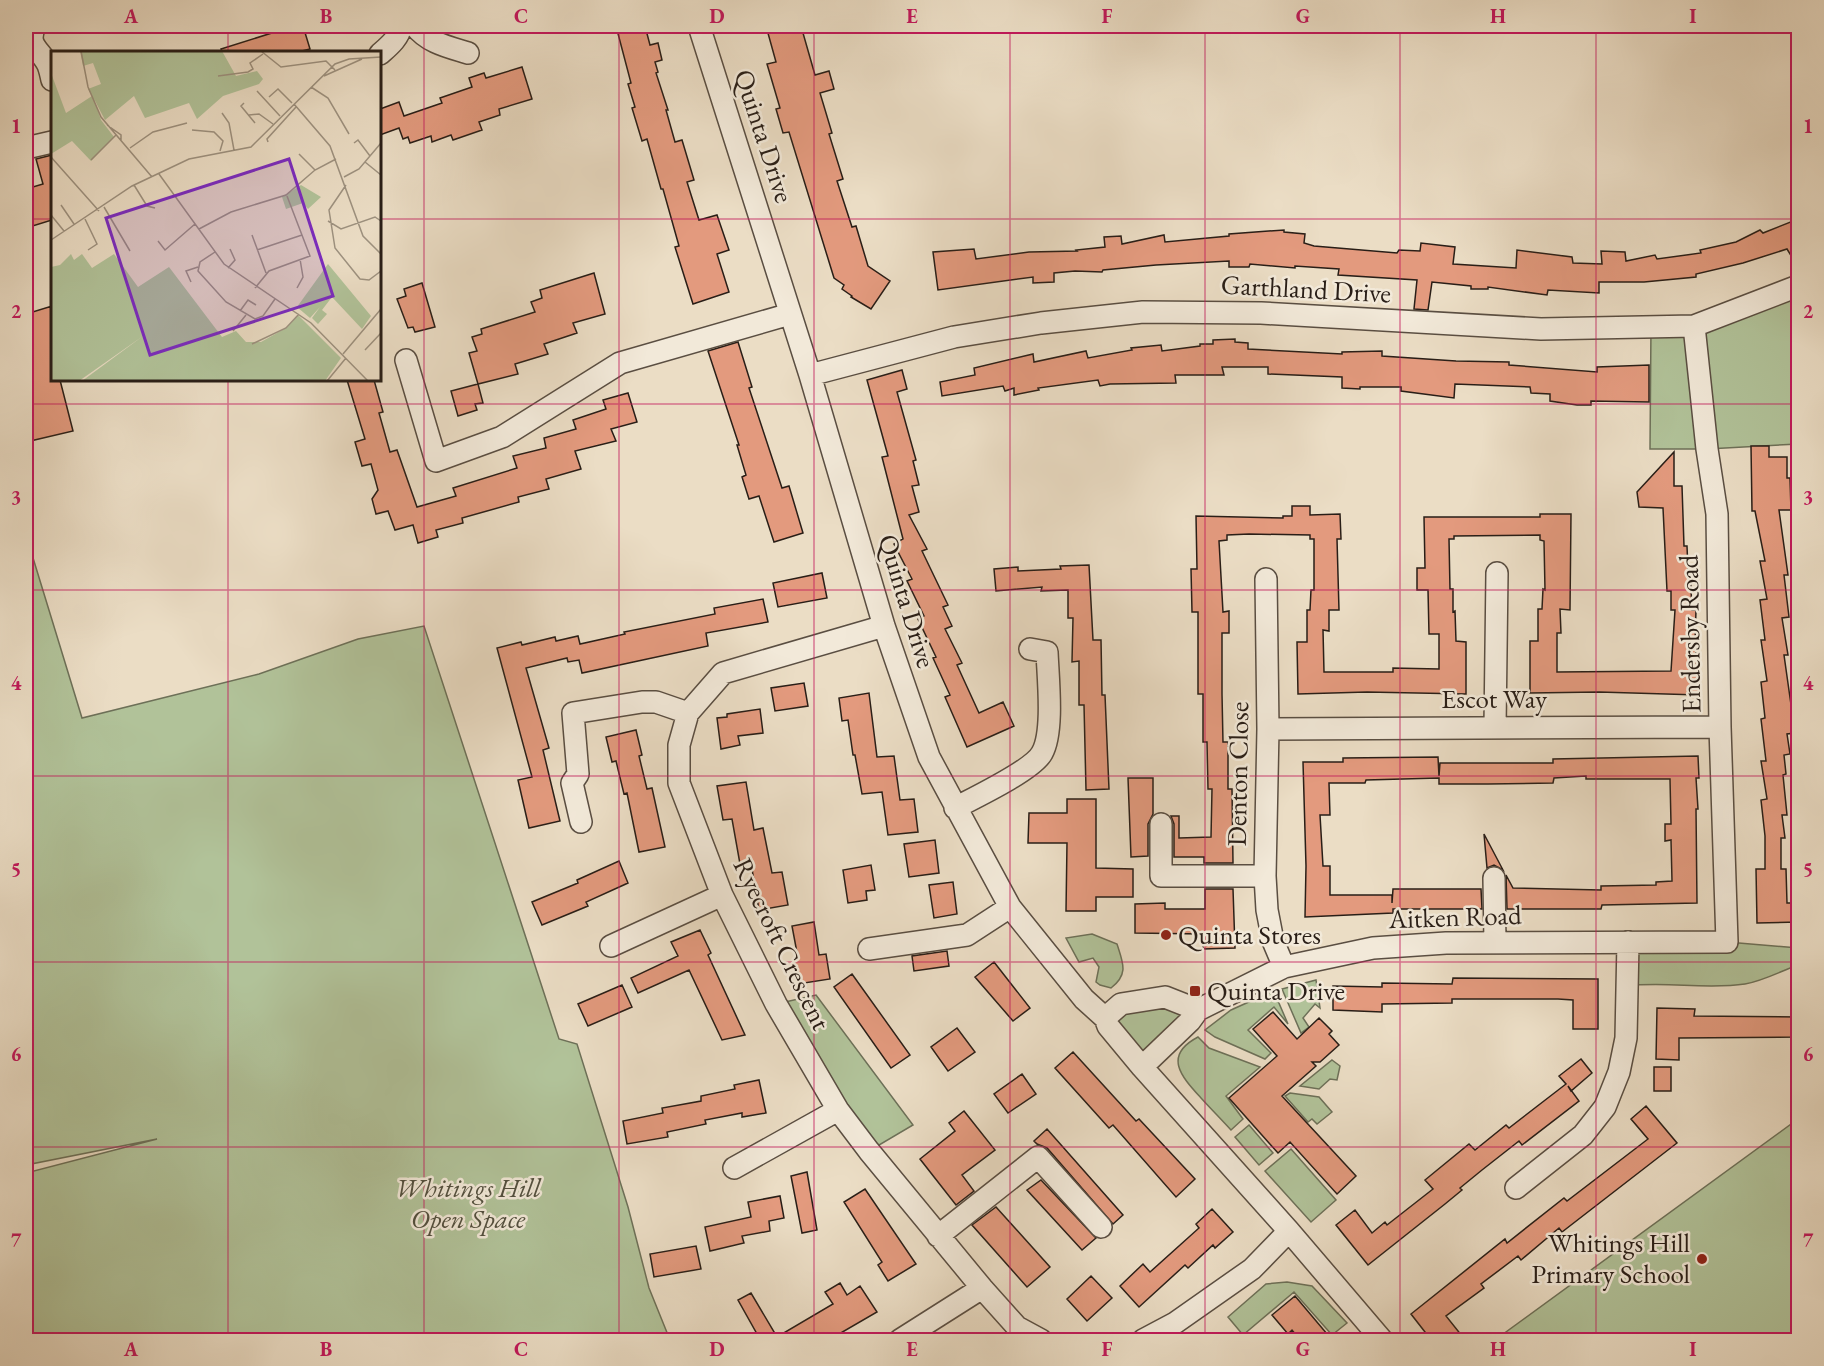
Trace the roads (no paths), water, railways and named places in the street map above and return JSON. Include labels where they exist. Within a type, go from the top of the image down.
[{"type":"street","points":[[36,26],[32,34],[35,50],[48,65],[51,76]]},
{"type":"street","points":[[381,53],[390,45],[401,26]]},
{"type":"street","points":[[416,26],[420,32],[436,43],[468,53]]},
{"type":"street","name":"Quinta Drive","points":[[699,26],[810,375],[884,626],[929,757],[1010,907],[1084,999],[1105,1018],[1108,1026],[1142,1067],[1289,1231],[1382,1341]]},
{"type":"street","points":[[26,148],[51,142]]},
{"type":"street","name":"Garthland Drive","points":[[810,375],[954,336],[1041,323],[1143,312],[1262,313],[1542,329],[1694,326],[1798,286]]},
{"type":"street","points":[[406,360],[436,461],[502,437],[620,363],[790,314]]},
{"type":"street","name":"Endersby Road","points":[[1694,326],[1707,449],[1717,514],[1720,727],[1727,942]]},
{"type":"street","points":[[1494,727],[1497,573]]},
{"type":"street","name":"Denton Close","points":[[1266,579],[1268,729],[1265,876],[1267,910],[1274,940],[1284,967]]},
{"type":"street","name":"Ryecroft Crescent","points":[[884,626],[723,673],[687,713],[679,745],[679,783],[722,895],[776,1004],[838,1110],[982,1288],[1017,1327],[1041,1341]]},
{"type":"street","points":[[956,808],[1014,776],[1041,755],[1048,736],[1047,651],[1030,649]]},
{"type":"street","points":[[580,822],[572,783],[578,774],[573,713],[642,702],[656,702],[687,713]]},
{"type":"street","name":"Escot Way","points":[[1268,729],[1720,727]]},
{"type":"street","points":[[1161,824],[1161,876],[1265,876]]},
{"type":"street","points":[[1494,878],[1495,943]]},
{"type":"street","points":[[611,946],[722,895]]},
{"type":"street","points":[[869,949],[967,935],[1010,907]]},
{"type":"street","points":[[1516,1188],[1583,1135],[1605,1107],[1619,1072],[1626,1038],[1628,942]]},
{"type":"street","name":"Aitken Road","points":[[1142,1067],[1190,1021],[1198,1010],[1284,967],[1373,948],[1446,943],[1727,942]]},
{"type":"street","points":[[1105,1018],[1121,1004],[1165,997],[1198,1010]]},
{"type":"street","points":[[734,1168],[838,1110]]},
{"type":"street","points":[[938,1236],[1038,1157],[1101,1227]]},
{"type":"street","points":[[1143,1341],[1175,1323],[1252,1269],[1289,1231]]},
{"type":"street","points":[[900,1341],[982,1288]]},
{"type":"place","name":"Quinta Stores","points":[[1166,935]]},
{"type":"place","name":"Quinta Drive","points":[[1195,991]]},
{"type":"place","name":"Whitings Hill Primary School","points":[[1702,1259]]},
{"type":"park label","name":"Whitings Hill Open Space","points":[[468,1204]]}]
